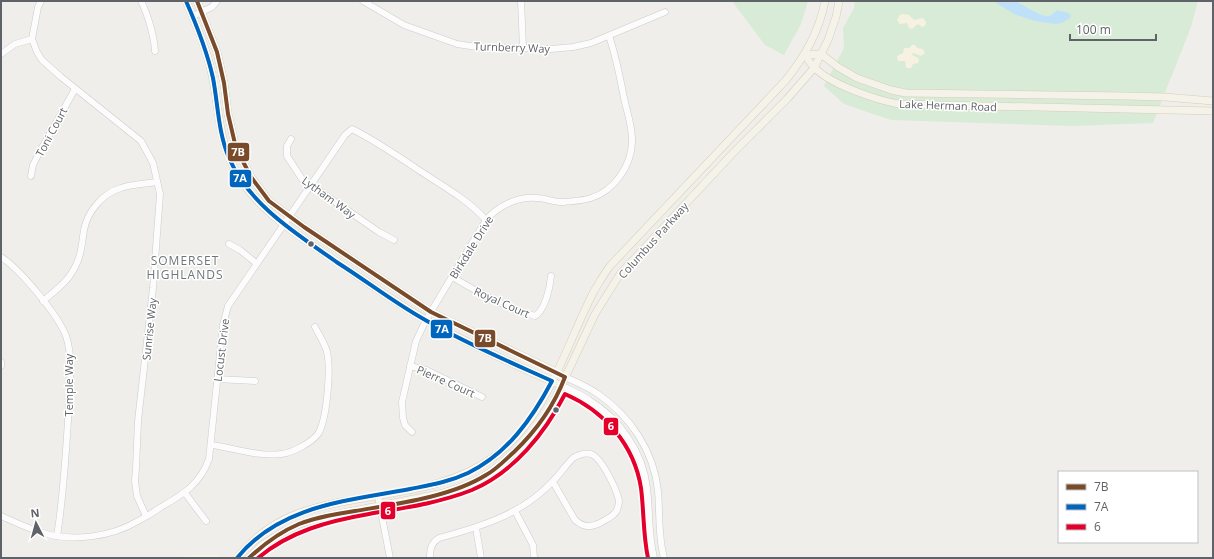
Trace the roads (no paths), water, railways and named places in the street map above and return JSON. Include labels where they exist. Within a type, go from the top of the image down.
[{"type":"main road","points":[[186,1],[210,66],[221,133],[229,157],[241,181],[264,209],[284,225],[393,300],[426,320],[562,386]]},
{"type":"main road","points":[[197,1],[217,52],[224,83],[228,114],[236,148],[250,177],[269,201],[290,217],[431,312],[565,376]]},
{"type":"main road","name":"Columbus Parkway","points":[[237,558],[246,547],[263,532],[293,515],[337,503],[378,496],[449,480],[478,467],[496,455],[529,422],[543,400],[594,291],[610,266],[786,80],[805,55],[811,44],[819,25],[825,1]]},
{"type":"main road","name":"Columbus Parkway","points":[[249,558],[262,545],[300,524],[323,517],[443,493],[483,477],[500,465],[524,443],[539,426],[550,410],[595,314],[620,274],[814,68],[830,34],[839,1]]},
{"type":"main road","points":[[805,55],[821,54]]},
{"type":"main road","name":"Lake Herman Road","points":[[821,54],[838,67],[857,78],[891,90],[906,93],[1132,96],[1213,101]]},
{"type":"main road","name":"Lake Herman Road","points":[[805,55],[814,68],[841,84],[886,102],[899,104],[1213,111]]},
{"type":"street","points":[[1,54],[15,44],[32,39],[38,7],[41,1]]},
{"type":"street","points":[[140,1],[147,14],[149,25],[155,40],[155,51]]},
{"type":"street","points":[[192,16],[212,8],[217,1]]},
{"type":"street","name":"Turnberry Way","points":[[363,1],[404,25],[457,44],[477,47],[573,47],[591,43],[665,12]]},
{"type":"street","points":[[521,1],[523,47]]},
{"type":"street","name":"Birkdale Drive","points":[[412,432],[405,425],[402,402],[416,341],[426,320],[486,220],[498,209],[521,199],[537,198],[562,202],[592,198],[604,191],[623,172],[631,152],[632,142],[615,55],[609,36]]},
{"type":"street","name":"Sunrise Way","points":[[32,39],[42,60],[75,89],[141,141],[153,163],[160,194],[160,206],[138,421],[136,474],[137,496],[146,516]]},
{"type":"street","name":"Toni Court","points":[[31,176],[33,165],[38,153],[75,89]]},
{"type":"street","name":"Locust Drive","points":[[1,516],[43,533],[57,536],[73,538],[103,535],[137,522],[185,493],[192,487],[206,468],[212,445],[223,326],[228,306],[345,135],[352,129],[383,146],[458,196],[486,220]]},
{"type":"street","name":"Lytham Way","points":[[291,139],[287,146],[287,156],[302,179],[379,232],[394,240]]},
{"type":"street","points":[[43,301],[64,284],[76,265],[83,241],[86,221],[91,211],[103,198],[120,188],[157,182]]},
{"type":"street","points":[[229,244],[240,250],[256,263]]},
{"type":"street","name":"Temple Way","points":[[1,257],[22,274],[59,322],[66,337],[70,354],[70,384],[64,477],[57,536]]},
{"type":"street","name":"Royal Court","points":[[452,277],[478,292],[526,314],[535,316],[538,314],[547,295],[551,276]]},
{"type":"street","points":[[212,445],[266,455],[283,454],[294,451],[305,445],[317,434],[324,419],[328,368],[327,352],[315,327]]},
{"type":"street","name":"Pierre Court","points":[[410,366],[429,372],[482,397]]},
{"type":"street","points":[[565,376],[586,386],[613,405],[632,424],[645,447],[656,479],[660,535],[664,558]]},
{"type":"street","points":[[218,379],[255,381]]},
{"type":"street","points":[[562,386],[589,400],[605,411],[626,434],[637,452],[645,475],[647,487],[649,536],[654,558]]},
{"type":"street","points":[[430,558],[432,543],[439,538],[476,528],[515,511],[553,482],[573,458],[582,454],[591,454],[600,461],[615,490],[619,500],[619,505],[612,516],[594,526],[589,527],[580,524],[575,520],[553,482]]},
{"type":"street","points":[[185,493],[206,520]]},
{"type":"street","points":[[378,496],[390,558]]},
{"type":"street","points":[[515,511],[533,545],[534,558]]},
{"type":"street","points":[[476,528],[481,558]]},
{"type":"water","points":[[993,1],[1015,1],[1037,13],[1046,16],[1050,16],[1057,10],[1071,15],[1070,18],[1062,23],[1055,24],[1035,21],[1014,14]]},
{"type":"district","name":"SOMERSET HIGHLANDS","points":[[185,267]]}]
